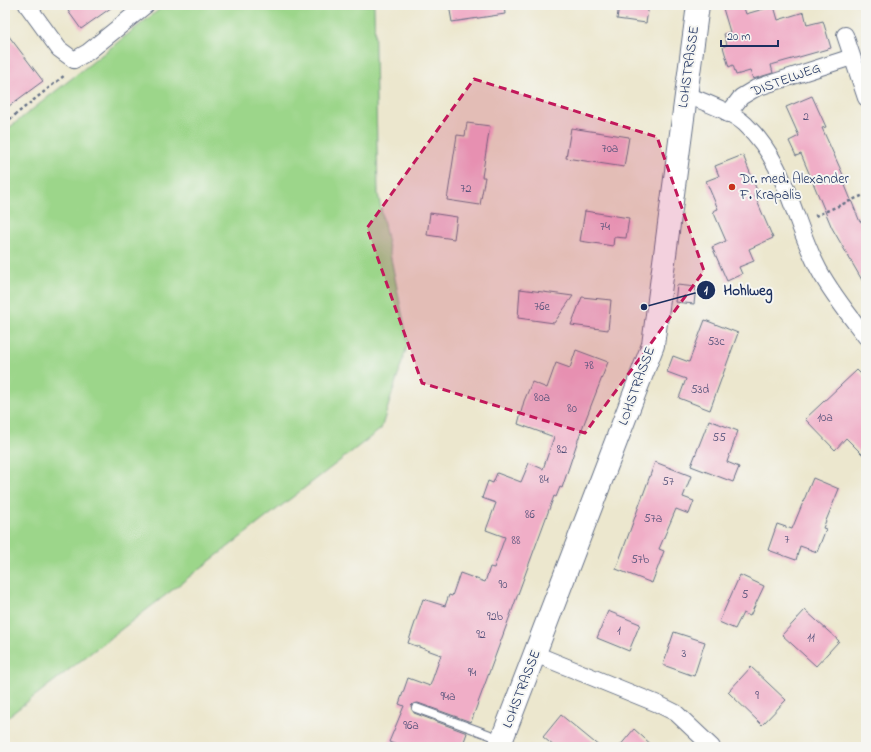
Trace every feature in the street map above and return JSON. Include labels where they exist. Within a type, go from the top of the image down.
[{"type":"main road","name":"LOHSTRASSE","points":[[501,743],[653,345],[685,94],[698,5]]},
{"type":"street","points":[[27,5],[59,49],[74,60],[88,52],[146,5]]},
{"type":"street","points":[[845,35],[866,98]]},
{"type":"street","name":"DISTELWEG","points":[[728,114],[741,97],[756,88],[852,57]]},
{"type":"street","points":[[685,94],[728,114],[743,123],[768,148],[781,174],[798,224],[819,270],[838,300],[866,337]]},
{"type":"street","points":[[535,654],[658,704],[676,713],[712,747]]},
{"type":"lane","points":[[416,708],[501,743]]},
{"type":"path","points":[[5,123],[69,72],[74,60]]},
{"type":"path","points":[[798,224],[866,194]]},
{"type":"highlighted area","points":[[474,79],[657,137],[704,271],[585,433],[422,383],[367,228]]},
{"type":"green space","points":[[165,5],[374,5],[378,194],[408,343],[381,429],[5,719],[5,131]]},
{"type":"building","points":[[76,5],[115,5],[81,29],[68,11]]},
{"type":"building","points":[[449,5],[504,5],[505,14],[452,22]]},
{"type":"building","points":[[619,5],[649,5],[646,23],[617,19]]},
{"type":"building","points":[[722,5],[743,5],[746,14],[774,6],[778,20],[804,12],[807,25],[823,21],[831,48],[771,65],[773,73],[753,79],[750,71],[736,75],[733,65],[729,67],[723,47],[727,45],[724,34],[730,32]]},
{"type":"building","points":[[5,31],[43,81],[5,109]]},
{"type":"building","points":[[812,96],[826,127],[822,128],[844,177],[842,178],[860,222],[866,219],[866,287],[832,228],[801,154],[796,156],[789,141],[799,136],[786,107]]},
{"type":"building","points":[[467,123],[490,126],[482,177],[485,177],[480,205],[447,200],[457,135],[465,136]]},
{"type":"building","points":[[571,128],[629,137],[624,167],[566,158]]},
{"type":"building","points":[[743,155],[758,193],[754,194],[773,238],[749,249],[754,261],[739,267],[742,274],[727,281],[712,247],[726,241],[713,211],[718,209],[706,181],[719,176],[715,166]]},
{"type":"building","points":[[585,211],[629,218],[626,238],[614,237],[613,246],[580,241]]},
{"type":"building","points":[[430,213],[457,217],[454,239],[427,235]]},
{"type":"building","points":[[677,285],[696,287],[694,304],[675,302]]},
{"type":"building","points":[[520,289],[573,296],[554,323],[518,318]]},
{"type":"building","points":[[582,297],[611,300],[608,330],[571,325]]},
{"type":"building","points":[[705,320],[738,333],[710,410],[679,398],[686,379],[667,372],[673,356],[689,362]]},
{"type":"building","points":[[576,350],[608,362],[580,434],[562,488],[560,487],[556,497],[554,496],[471,722],[418,703],[411,706],[414,713],[467,733],[462,747],[402,747],[389,742],[404,706],[399,704],[408,678],[430,686],[441,655],[408,643],[423,599],[445,606],[449,595],[452,596],[460,573],[485,582],[490,567],[494,568],[505,537],[486,530],[496,503],[482,498],[488,481],[493,483],[497,473],[521,482],[529,463],[543,469],[554,437],[518,424],[524,401],[532,382],[547,388],[556,363],[570,368]]},
{"type":"building","points":[[857,370],[866,379],[866,458],[846,438],[835,450],[805,419]]},
{"type":"building","points":[[709,420],[738,431],[727,462],[739,467],[733,482],[691,466]]},
{"type":"building","points":[[655,462],[691,476],[683,497],[694,501],[689,514],[676,509],[659,549],[664,551],[652,583],[616,569]]},
{"type":"building","points":[[813,478],[839,489],[823,528],[826,529],[817,552],[800,546],[796,560],[768,550],[777,524],[792,529]]},
{"type":"building","points":[[740,575],[764,586],[750,616],[743,613],[735,629],[719,622]]},
{"type":"building","points":[[805,610],[839,641],[816,666],[782,635]]},
{"type":"building","points":[[608,611],[640,624],[629,651],[597,638]]},
{"type":"building","points":[[674,632],[705,642],[694,676],[663,665]]},
{"type":"building","points":[[751,667],[786,700],[762,725],[728,692]]},
{"type":"building","points":[[561,715],[600,747],[555,747],[543,737]]},
{"type":"building","points":[[634,729],[654,747],[619,747]]},
{"type":"place","name":"Dr. med. Alexander F. Krapalis","points":[[732,187]]},
{"type":"place","name":"Hohlweg","points":[[644,307]]}]
